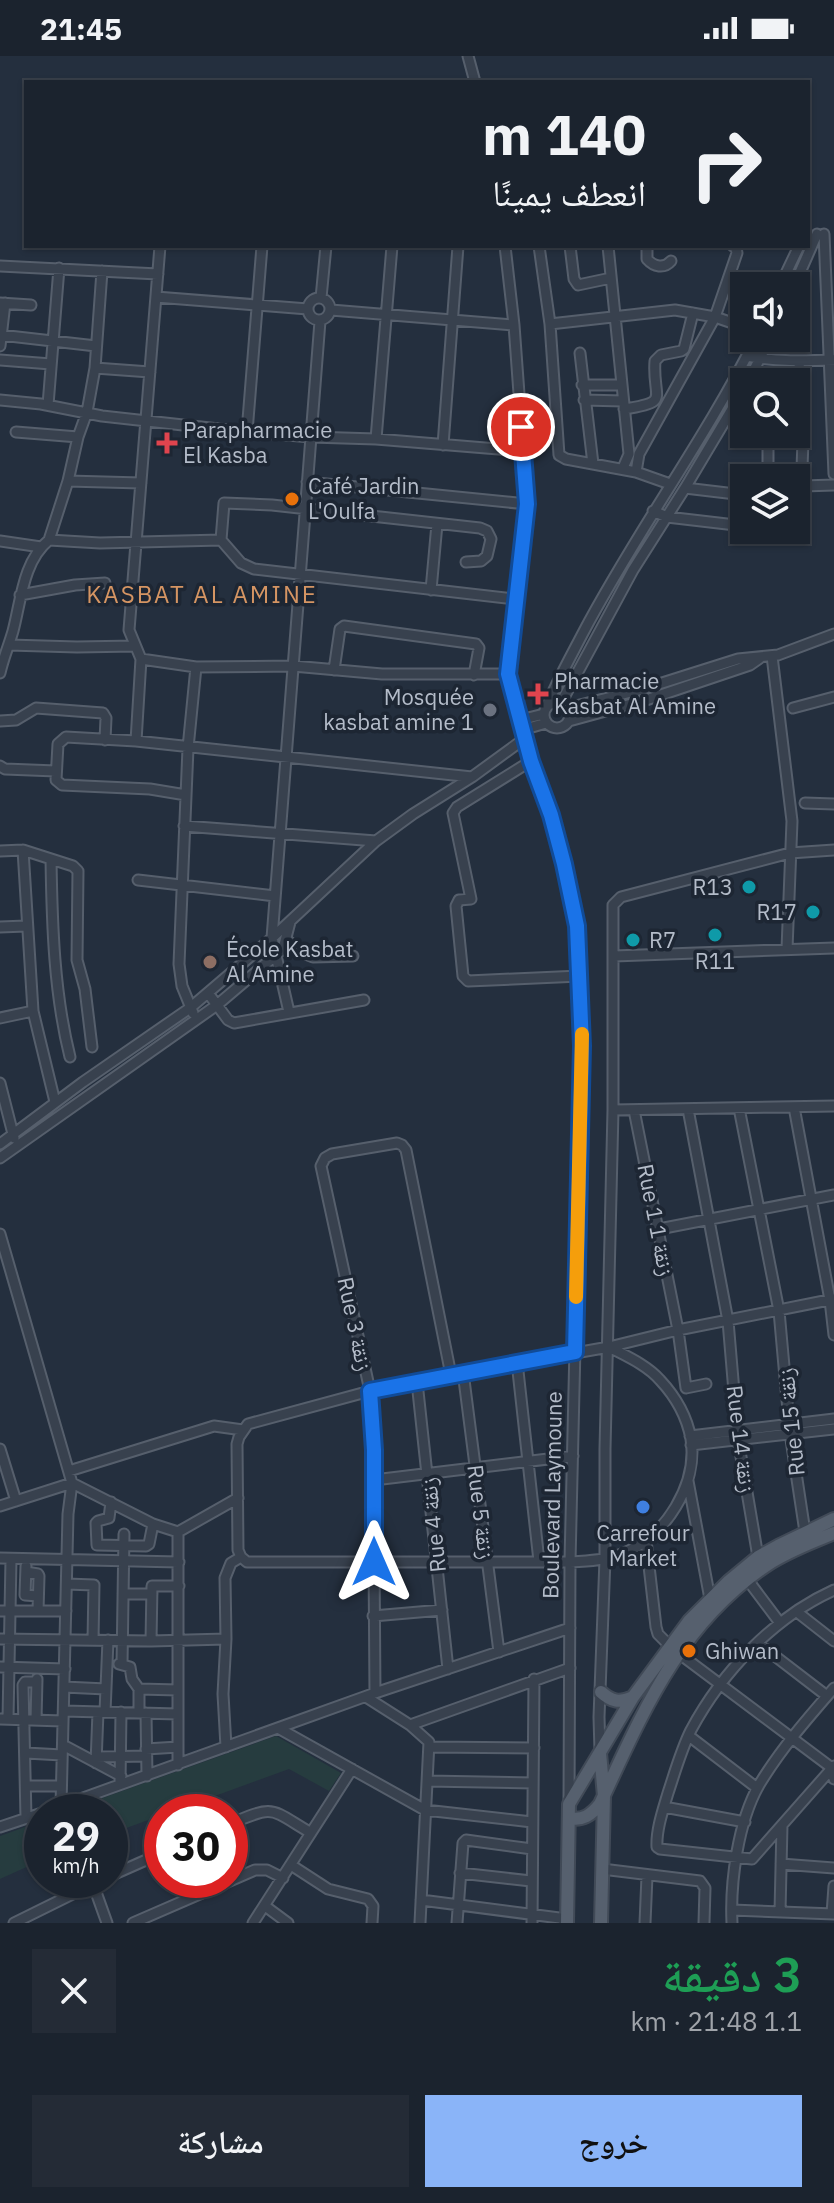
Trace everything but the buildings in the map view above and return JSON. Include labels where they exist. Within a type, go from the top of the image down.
[{"type":"main road","points":[[569,1804],[633,1697],[674,1649],[710,1599],[758,1557],[834,1519]]},
{"type":"main road","points":[[569,1818],[587,1817],[604,1796],[674,1649],[747,1579],[791,1551],[834,1533]]},
{"type":"main road","points":[[601,1692],[614,1701],[633,1697]]},
{"type":"main road","points":[[600,1753],[604,1796],[601,1923]]},
{"type":"main road","name":"Boulevard Laymoune","points":[[567,1921],[569,1804]]},
{"type":"street","points":[[468,56],[474,80]]},
{"type":"street","points":[[801,272],[821,234]]},
{"type":"street","points":[[821,234],[832,360],[834,474]]},
{"type":"street","points":[[136,741],[141,659],[129,630],[160,248]]},
{"type":"street","points":[[247,432],[262,248]]},
{"type":"street","points":[[321,298],[326,248]]},
{"type":"street","points":[[376,439],[392,248]]},
{"type":"street","points":[[443,445],[458,248]]},
{"type":"street","name":"Boulevard Laymoune","points":[[505,248],[527,504],[508,674],[531,761],[551,815],[564,864],[577,926],[580,976],[582,1046],[570,1562],[569,1804]]},
{"type":"street","points":[[539,248],[550,324],[559,455],[566,459],[623,468],[670,484]]},
{"type":"street","points":[[570,248],[574,279],[578,285],[611,278]]},
{"type":"street","points":[[608,248],[629,454],[623,468]]},
{"type":"street","points":[[647,248],[647,259],[652,265],[660,267],[671,261]]},
{"type":"street","points":[[636,472],[639,454],[715,317],[737,253],[736,248]]},
{"type":"street","points":[[787,272],[798,248]]},
{"type":"street","points":[[0,266],[158,274]]},
{"type":"street","points":[[48,405],[59,268]]},
{"type":"street","points":[[0,673],[20,595],[33,561],[45,543],[68,481],[87,412],[95,368],[102,271]]},
{"type":"street","points":[[156,297],[308,309]]},
{"type":"street","points":[[321,298],[327,301],[331,310],[326,319],[320,321],[310,316],[308,309],[311,302],[321,298]]},
{"type":"street","points":[[0,346],[2,303],[31,305]]},
{"type":"street","points":[[331,310],[514,325]]},
{"type":"street","points":[[550,324],[675,310],[730,322]]},
{"type":"street","points":[[584,400],[624,405],[649,405],[655,401],[655,361],[661,355],[684,349],[693,313]]},
{"type":"street","points":[[289,1012],[272,938],[320,321]]},
{"type":"street","points":[[0,335],[96,346]]},
{"type":"street","points":[[749,352],[603,595],[554,688],[545,715],[550,726],[563,728],[569,721],[646,700],[750,665],[760,658]]},
{"type":"street","points":[[756,368],[764,352]]},
{"type":"street","points":[[580,353],[593,464]]},
{"type":"street","points":[[747,356],[799,361],[832,360]]},
{"type":"street","points":[[0,360],[51,364]]},
{"type":"street","points":[[799,361],[802,464]]},
{"type":"street","points":[[95,368],[150,372]]},
{"type":"street","points":[[582,385],[622,385]]},
{"type":"street","points":[[0,400],[48,405],[102,416],[247,432],[522,451]]},
{"type":"street","points":[[569,721],[565,705],[633,570],[730,412]]},
{"type":"street","points":[[16,432],[78,437]]},
{"type":"street","points":[[68,481],[141,483]]},
{"type":"street","points":[[307,482],[527,504]]},
{"type":"street","points":[[810,486],[834,485]]},
{"type":"street","points":[[685,488],[730,493]]},
{"type":"street","points":[[466,562],[481,561],[487,556],[491,539],[480,528],[224,503],[221,540],[246,567],[300,576],[515,599]]},
{"type":"street","points":[[653,511],[667,517],[730,524]]},
{"type":"street","points":[[431,590],[437,524]]},
{"type":"street","points":[[0,541],[137,543],[221,540]]},
{"type":"street","points":[[20,595],[105,583]]},
{"type":"street","points":[[334,670],[340,629],[344,626],[476,644],[479,648],[474,675]]},
{"type":"street","points":[[0,1144],[190,1008],[290,922],[376,841],[472,777],[522,730],[545,715],[552,703],[565,705],[643,689],[738,659],[772,656],[834,634]]},
{"type":"street","points":[[9,645],[135,646]]},
{"type":"street","points":[[772,656],[791,798],[787,949]]},
{"type":"street","points":[[141,659],[196,667],[293,666],[382,674],[508,674]]},
{"type":"street","points":[[196,667],[188,748],[179,964],[182,986],[198,1019]]},
{"type":"street","points":[[793,708],[834,697]]},
{"type":"street","points":[[0,722],[16,720],[36,708],[103,713],[106,718],[105,740]]},
{"type":"street","points":[[186,795],[150,789],[62,785],[56,780],[58,744],[66,737],[136,741],[472,777]]},
{"type":"street","points":[[531,761],[457,807],[453,813],[471,899],[459,900],[456,906],[463,976],[472,981],[580,976]]},
{"type":"street","points":[[0,766],[5,769],[56,771]]},
{"type":"street","points":[[805,803],[834,804]]},
{"type":"street","points":[[184,826],[376,841]]},
{"type":"street","points":[[0,849],[23,850],[73,866],[79,876],[77,960],[85,989],[92,1047]]},
{"type":"street","points":[[23,850],[33,1011],[55,1102]]},
{"type":"street","points":[[600,1753],[613,1110],[612,909],[617,899],[790,853],[834,850]]},
{"type":"street","points":[[51,859],[55,959],[70,1057]]},
{"type":"street","points":[[138,880],[275,896]]},
{"type":"street","points":[[0,1158],[217,1005],[283,949],[290,922]]},
{"type":"street","points":[[0,927],[26,926]]},
{"type":"street","points":[[287,940],[313,957],[353,956]]},
{"type":"street","points":[[614,956],[834,948]]},
{"type":"street","points":[[208,993],[228,1020],[234,1023],[364,1000]]},
{"type":"street","points":[[0,1018],[33,1011]]},
{"type":"street","points":[[0,1083],[17,1146]]},
{"type":"street","points":[[613,1110],[834,1106]]},
{"type":"street","points":[[794,1107],[832,1299],[834,1335]]},
{"type":"street","points":[[739,1108],[779,1311]]},
{"type":"street","name":"Rue 14 زنقة","points":[[688,1109],[728,1321],[738,1434],[758,1557]]},
{"type":"street","name":"Rue 1 زنقة 1","points":[[634,1110],[678,1330],[686,1388],[706,1384]]},
{"type":"street","name":"Rue 3 زنقة","points":[[370,1695],[374,1480],[370,1391],[321,1166],[325,1158],[332,1154],[397,1143],[406,1150],[451,1375]]},
{"type":"street","points":[[659,1229],[834,1195]]},
{"type":"street","points":[[0,1234],[72,1483],[68,1514],[61,1794]]},
{"type":"street","points":[[244,1560],[238,1550],[237,1444],[248,1424],[370,1391],[609,1347],[832,1299]]},
{"type":"street","name":"Rue 15 زنقة","points":[[779,1311],[790,1429],[805,1532]]},
{"type":"street","points":[[609,1347],[659,1378],[684,1416],[691,1440],[688,1477],[710,1599]]},
{"type":"street","points":[[517,1362],[539,1561]]},
{"type":"street","name":"Rue 5 زنقة","points":[[463,1372],[499,1652]]},
{"type":"street","name":"Rue 4 زنقة","points":[[417,1382],[448,1669]]},
{"type":"street","points":[[790,1429],[834,1419]]},
{"type":"street","points":[[69,1471],[214,1426],[243,1430]]},
{"type":"street","points":[[691,1440],[790,1429],[834,1429]]},
{"type":"street","points":[[0,1449],[16,1501]]},
{"type":"street","points":[[374,1480],[573,1456]]},
{"type":"street","points":[[226,1747],[223,1694],[225,1578],[231,1563],[244,1560],[570,1562],[605,1559],[627,1552],[661,1527],[672,1513],[688,1477]]},
{"type":"street","points":[[0,1506],[72,1483],[153,1524],[178,1532],[238,1498]]},
{"type":"street","points":[[111,1502],[109,1518],[96,1523],[96,1544],[148,1545],[153,1524]]},
{"type":"street","points":[[178,1532],[178,1765]]},
{"type":"street","points":[[122,1664],[124,1534]]},
{"type":"street","points":[[646,1540],[658,1634],[674,1649],[721,1685],[792,1737],[833,1771],[752,1859],[660,1849],[657,1847],[664,1807],[678,1761],[689,1736],[721,1685],[780,1623],[815,1598],[834,1590]]},
{"type":"street","points":[[178,1714],[101,1712],[31,1720],[4,1719],[8,1702],[4,1639],[6,1558],[179,1562]]},
{"type":"street","points":[[26,1559],[26,1572],[38,1574],[38,1611]]},
{"type":"street","points":[[747,1579],[780,1623]]},
{"type":"street","points":[[67,1584],[92,1584],[95,1588],[93,1640]]},
{"type":"street","points":[[151,1641],[154,1584],[179,1586]]},
{"type":"street","points":[[95,1593],[108,1593]]},
{"type":"street","points":[[123,1594],[152,1594]]},
{"type":"street","points":[[373,1616],[442,1610]]},
{"type":"street","points":[[5,1611],[66,1611]]},
{"type":"street","points":[[797,1612],[834,1641]]},
{"type":"street","points":[[92,1794],[120,1780],[147,1776],[370,1695],[570,1628]]},
{"type":"street","points":[[4,1639],[226,1639]]},
{"type":"street","points":[[96,1760],[106,1689],[108,1640]]},
{"type":"street","points":[[732,1923],[736,1858],[757,1788],[792,1737],[831,1692],[758,1643]]},
{"type":"street","points":[[108,1664],[132,1668],[132,1679],[139,1689],[147,1776]]},
{"type":"street","points":[[4,1667],[65,1669]]},
{"type":"street","points":[[26,1794],[26,1753],[37,1668]]},
{"type":"street","points":[[410,1725],[570,1668]]},
{"type":"street","points":[[531,1919],[534,1679]]},
{"type":"street","points":[[31,1720],[24,1701],[23,1683],[37,1682]]},
{"type":"street","points":[[64,1687],[106,1689]]},
{"type":"street","points":[[139,1689],[178,1690]]},
{"type":"street","points":[[370,1695],[428,1739],[431,1747],[420,1923]]},
{"type":"street","points":[[8,1702],[24,1701]]},
{"type":"street","points":[[120,1780],[121,1712]]},
{"type":"street","points":[[278,1728],[425,1810],[532,1822]]},
{"type":"street","points":[[689,1736],[757,1788]]},
{"type":"street","points":[[26,1753],[62,1750],[96,1760],[178,1747]]},
{"type":"street","points":[[431,1747],[534,1748]]},
{"type":"street","points":[[96,1760],[120,1780]]},
{"type":"street","points":[[253,1923],[352,1769]]},
{"type":"street","points":[[428,1781],[533,1783]]},
{"type":"street","points":[[26,1786],[61,1786]]},
{"type":"street","points":[[664,1807],[745,1822]]},
{"type":"street","points":[[248,1816],[269,1810],[311,1833]]},
{"type":"street","points":[[0,1827],[24,1819]]},
{"type":"street","points":[[780,1912],[782,1825]]},
{"type":"street","points":[[457,1923],[463,1843],[468,1839],[532,1849]]},
{"type":"street","points":[[781,1864],[834,1868]]},
{"type":"street","points":[[291,1865],[328,1889],[368,1899],[373,1906],[372,1923]]},
{"type":"street","points":[[248,1872],[262,1869],[283,1878]]},
{"type":"street","points":[[602,1869],[700,1881],[704,1884],[704,1923]]},
{"type":"street","points":[[460,1873],[531,1881]]},
{"type":"street","points":[[645,1923],[647,1876]]},
{"type":"street","points":[[732,1910],[833,1914],[834,1886]]},
{"type":"street","points":[[14,1923],[62,1898]]},
{"type":"street","points":[[100,1898],[107,1923]]},
{"type":"street","points":[[133,1923],[186,1898]]},
{"type":"street","points":[[421,1900],[531,1919],[567,1921]]},
{"type":"street","points":[[265,1906],[288,1923]]},
{"type":"street","points":[[35,1912],[39,1923]]},
{"type":"green space","points":[[276,1736],[341,1773],[329,1791],[289,1769],[220,1794],[144,1794],[144,1822],[128,1827],[128,1794],[114,1794]]},
{"type":"green space","points":[[24,1827],[24,1868],[0,1879],[0,1836]]},
{"type":"slow traffic","points":[[576,1297],[582,1034]]},
{"type":"place","name":"Parapharmacie El Kasba","points":[[167,443]]},
{"type":"place","name":"Café Jardin L'Oulfa","points":[[292,499]]},
{"type":"place","name":"Pharmacie Kasbat Al Amine","points":[[538,694]]},
{"type":"place","name":"Mosquée kasbat amine 1","points":[[490,710]]},
{"type":"place","name":"R13","points":[[749,887]]},
{"type":"place","name":"R17","points":[[813,912]]},
{"type":"place","name":"R11","points":[[715,935]]},
{"type":"place","name":"R7","points":[[633,940]]},
{"type":"place","name":"École Kasbat Al Amine","points":[[210,962]]},
{"type":"place","name":"Carrefour Market","points":[[643,1507]]},
{"type":"place","name":"Ghiwan","points":[[689,1651]]},
{"type":"district","name":"KASBAT AL AMINE","points":[[202,595]]},
{"type":"route","points":[[374,1562],[374,1450],[370,1391],[575,1352],[582,1046],[577,926],[551,815],[531,761],[508,674],[527,504],[521,427]]}]
